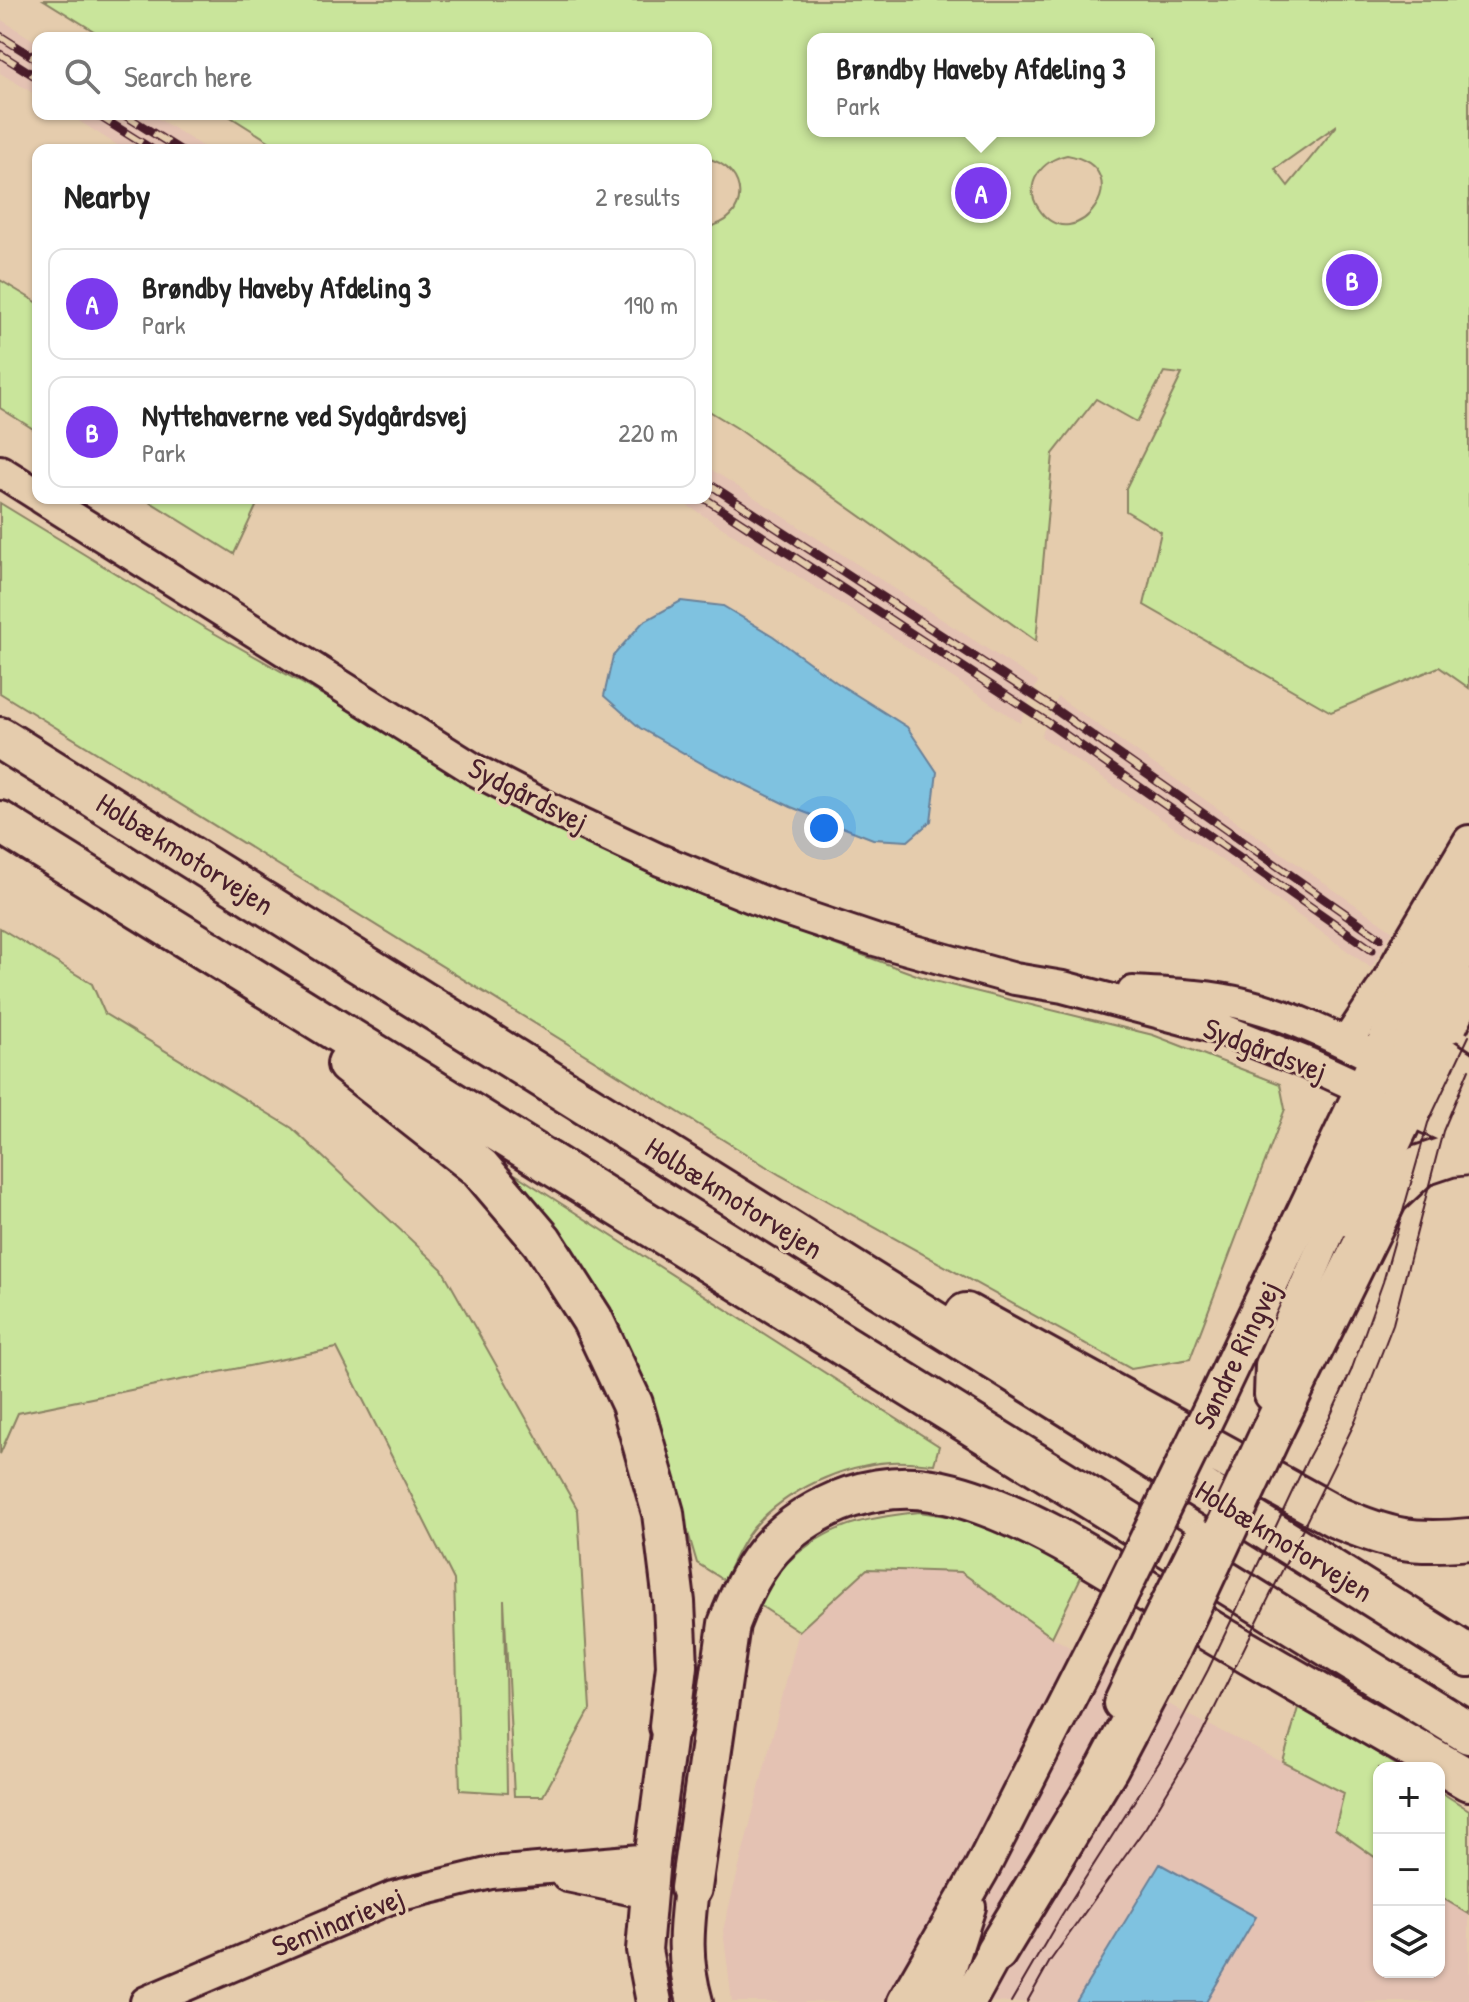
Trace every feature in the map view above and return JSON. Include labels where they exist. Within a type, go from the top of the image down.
[{"type":"highway","name":"Holbækmotorvejen","points":[[0,738],[1469,1656]]},
{"type":"highway","points":[[0,822],[1469,1733]]},
{"type":"highway","points":[[45,849],[185,962],[358,1070],[480,1168],[542,1241],[592,1319],[632,1404],[663,1513],[674,1602],[677,1666],[670,1726]]},
{"type":"highway","points":[[1406,1052],[1469,921]]},
{"type":"highway","points":[[1406,1052],[1469,1076]]},
{"type":"highway","points":[[996,1952],[1108,1767],[1162,1641],[1266,1417],[1387,1197],[1420,1166],[1450,1156],[1467,1133],[1406,1052]]},
{"type":"highway","points":[[748,1208],[860,1255],[1336,1517],[1381,1536],[1430,1544],[1469,1539]]},
{"type":"highway","points":[[691,1888],[729,1624],[745,1583],[771,1547],[804,1518],[844,1499],[887,1489],[931,1490],[974,1501],[1042,1530],[1469,1780]]},
{"type":"main road","points":[[1444,968],[1469,872]]},
{"type":"main road","name":"Søndre Ringvej","points":[[905,2002],[981,1870],[1216,1398],[1406,1052]]},
{"type":"main road","name":"Søndre Ringvej","points":[[1266,1417],[1406,1052]]},
{"type":"main road","points":[[654,2002],[644,1950],[648,1893],[670,1726]]},
{"type":"main road","points":[[691,1888],[685,1938],[687,1972],[695,2002]]},
{"type":"main road","points":[[968,2002],[996,1952]]},
{"type":"street","name":"Sydgårdsvej","points":[[0,471],[32,492]]},
{"type":"street","name":"Sydgårdsvej","points":[[51,504],[475,770],[660,860],[771,905],[875,940],[1015,979],[1063,987],[1221,1029],[1307,1063],[1406,1052]]},
{"type":"street","points":[[1444,968],[1469,841]]},
{"type":"street","name":"Sydgårdsvej","points":[[1063,987],[1209,997],[1281,1015],[1346,1043],[1406,1052]]},
{"type":"street","points":[[1346,1043],[1406,1052]]},
{"type":"street","name":"Seminarievej","points":[[146,2002],[393,1897],[491,1873],[652,1859]]},
{"type":"street","name":"Seminarievej","points":[[538,1869],[648,1893]]},
{"type":"street","points":[[936,2002],[946,1982],[981,1870]]},
{"type":"shaded area","points":[[0,19],[32,39],[32,92],[0,73]]},
{"type":"shaded area","points":[[78,120],[160,120],[198,144],[116,144]]},
{"type":"shaded area","points":[[712,470],[1038,682],[1020,723],[685,504],[712,504]]},
{"type":"shaded area","points":[[1058,697],[1393,931],[1371,968],[1041,736]]},
{"type":"shaded area","points":[[867,1569],[961,1572],[1052,1637],[1181,1711],[1344,1793],[1335,1829],[1373,1856],[1373,1978],[1445,1978],[1445,1900],[1469,1914],[1469,2002],[732,2002],[723,1930],[799,1631]]},
{"type":"green space","points":[[44,0],[1469,0],[1469,688],[1439,667],[1331,712],[1144,605],[1161,532],[1126,511],[1126,488],[1182,374],[1164,372],[1137,422],[1096,399],[1053,454],[1036,641],[712,413],[712,225],[731,216],[739,194],[731,172],[712,160],[712,144],[274,144],[236,120],[712,120],[712,32],[95,32]],"holes":[[[1336,127],[1288,186],[1275,169]],[[1067,155],[1089,164],[1100,177],[1101,192],[1095,207],[1084,219],[1069,225],[1053,222],[1039,209],[1033,191],[1037,174],[1050,162]]]},
{"type":"green space","points":[[0,280],[32,299],[32,428],[0,408]]},
{"type":"green space","points":[[0,503],[200,625],[561,831],[703,896],[930,980],[1153,1035],[1280,1084],[1285,1109],[1190,1359],[1131,1369],[780,1175],[0,693]]},
{"type":"green space","points":[[154,504],[257,504],[234,554]]},
{"type":"green space","points":[[0,928],[92,984],[105,1014],[292,1128],[442,1269],[578,1510],[590,1710],[543,1796],[514,1796],[504,1600],[507,1793],[460,1790],[454,1580],[337,1348],[18,1413],[0,1454]]},
{"type":"green space","points":[[515,1174],[939,1446],[934,1464],[872,1464],[835,1474],[799,1491],[767,1514],[741,1546],[724,1580],[697,1563],[652,1410]]},
{"type":"green space","points":[[919,1512],[961,1518],[1007,1531],[1082,1575],[1052,1637],[961,1572],[867,1569],[799,1631],[758,1604],[783,1567],[817,1539],[864,1520]]},
{"type":"green space","points":[[1299,1704],[1391,1762],[1373,1762],[1373,1856],[1335,1829],[1344,1793],[1283,1762]]},
{"type":"green space","points":[[1445,1795],[1469,1810],[1469,1914],[1445,1900]]},
{"type":"water","points":[[681,601],[723,606],[773,636],[836,682],[907,727],[937,772],[931,821],[908,841],[873,839],[791,807],[703,764],[640,728],[604,696],[613,656],[643,622]]},
{"type":"water","points":[[1160,1864],[1256,1917],[1206,2002],[1076,2002]]},
{"type":"tram line","points":[[1011,2002],[1061,1916],[1160,1761],[1208,1670],[1329,1419],[1351,1371],[1383,1282],[1428,1123],[1469,1036]]},
{"type":"tram line","points":[[1027,2002],[1050,1961],[1146,1827],[1202,1734],[1355,1422],[1393,1324],[1443,1131],[1469,1069]]},
{"type":"railway","points":[[0,36],[32,56]]},
{"type":"railway","points":[[0,54],[32,74]]},
{"type":"railway","points":[[106,120],[144,144]]},
{"type":"railway","points":[[132,120],[170,144]]},
{"type":"railway","points":[[712,486],[1053,708],[1380,938]]},
{"type":"railway","points":[[712,503],[1047,722],[1372,950]]},
{"type":"place","name":"Brøndby Haveby Afdeling 3","points":[[981,193]]},
{"type":"place","name":"Nyttehaverne ved Sydgårdsvej","points":[[1352,280]]}]
